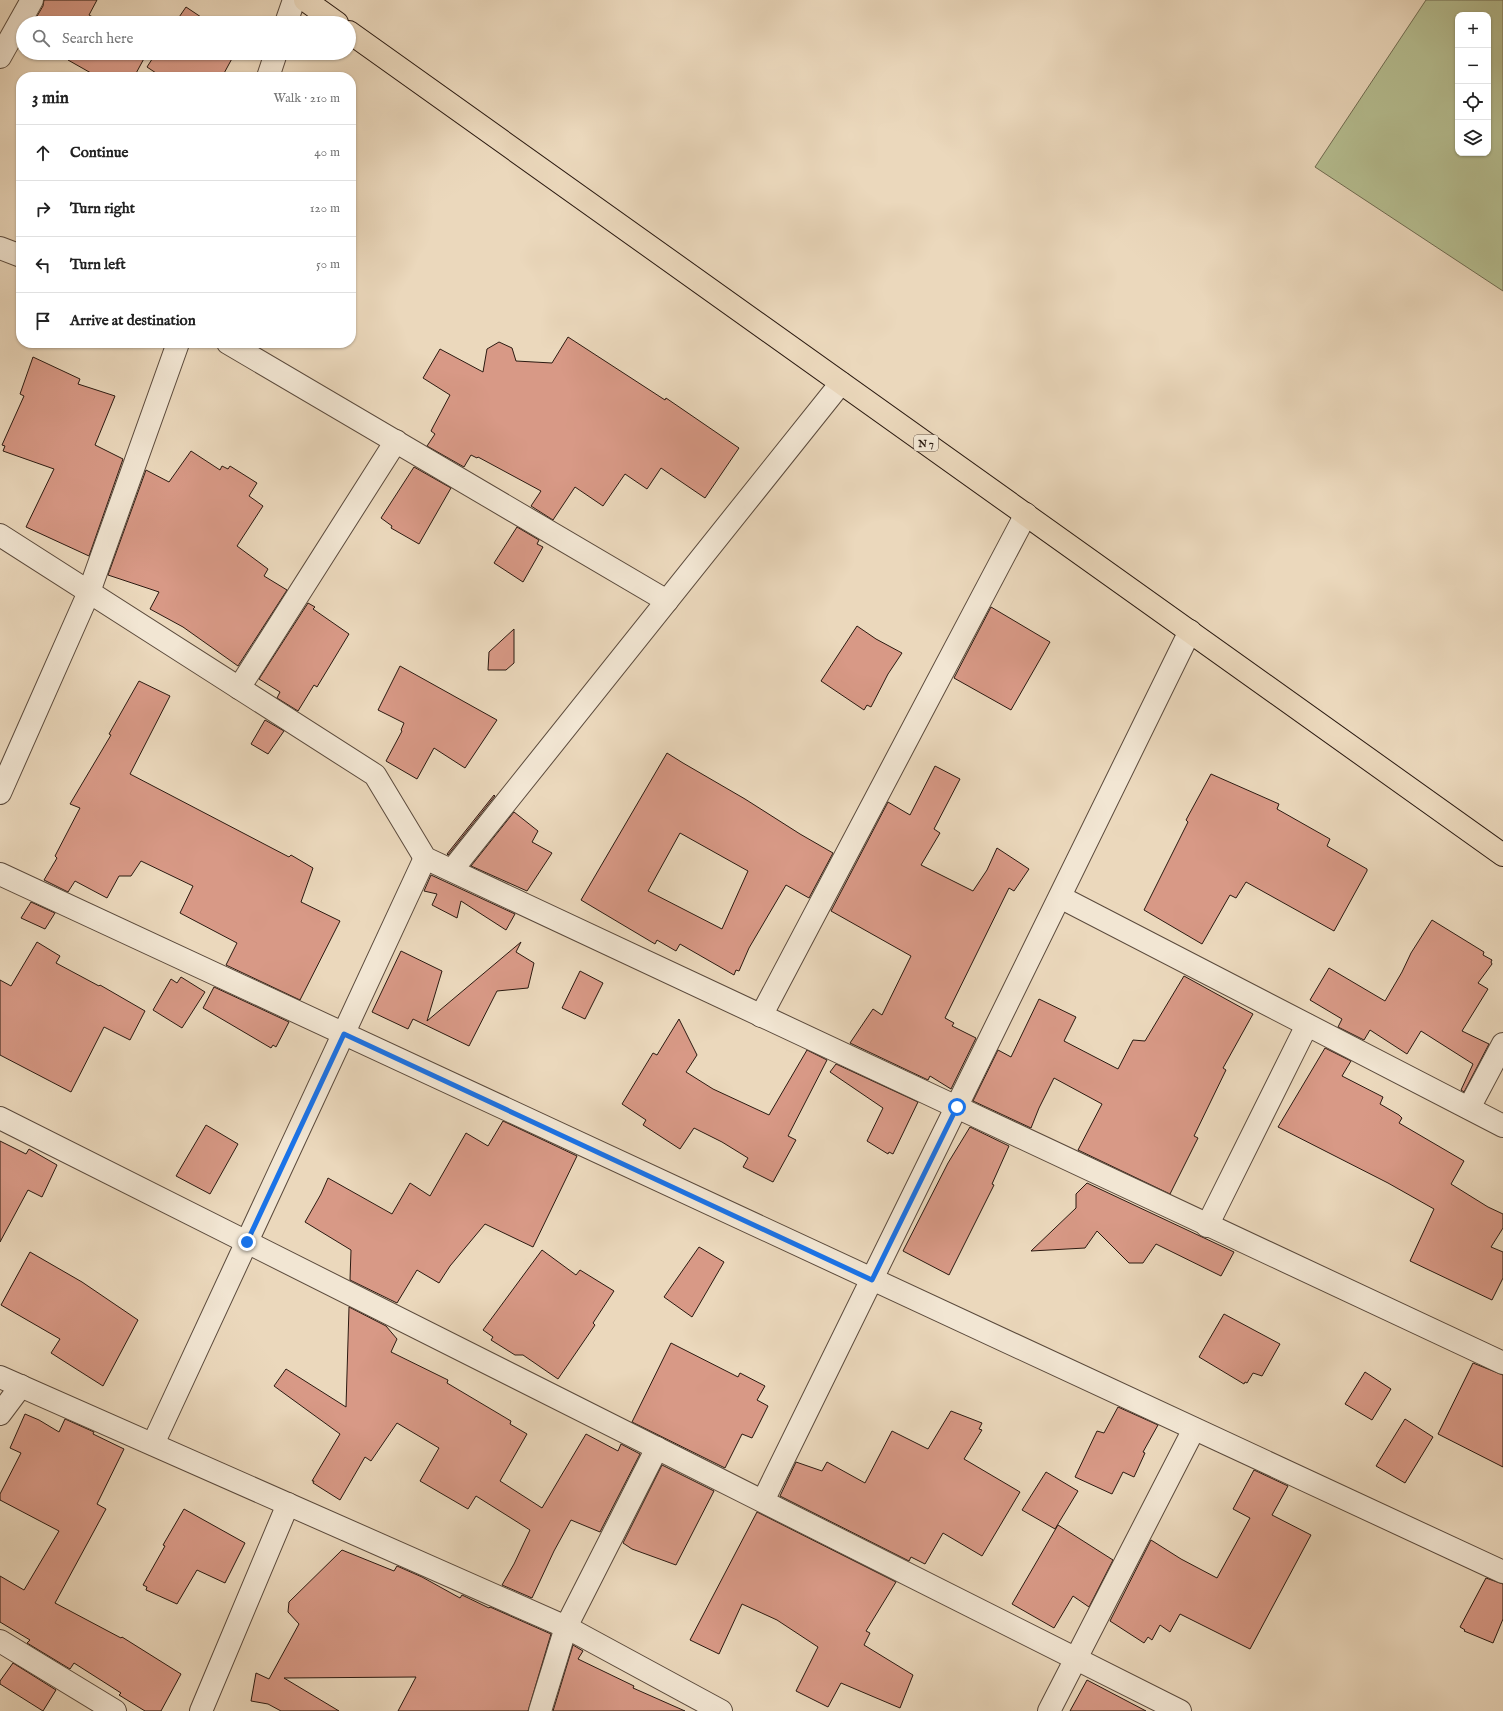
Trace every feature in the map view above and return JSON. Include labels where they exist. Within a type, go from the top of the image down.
[{"type":"highway","points":[[305,0],[327,16]]},
{"type":"highway","name":"N 7","points":[[356,37],[1503,855]]},
{"type":"street","points":[[23,16],[32,0]]},
{"type":"street","points":[[288,16],[294,0]]},
{"type":"street","points":[[0,57],[16,28]]},
{"type":"street","points":[[270,72],[274,60]]},
{"type":"street","points":[[0,248],[16,254]]},
{"type":"street","points":[[0,793],[89,592],[176,348]]},
{"type":"street","points":[[237,348],[667,600]]},
{"type":"street","points":[[452,870],[842,383]]},
{"type":"street","points":[[239,688],[396,441]]},
{"type":"street","points":[[761,1016],[1026,514]]},
{"type":"street","points":[[0,535],[375,775],[425,858],[957,1107],[1207,1226],[1503,1363]]},
{"type":"street","points":[[763,1501],[1190,631]]},
{"type":"street","points":[[153,1444],[425,858]]},
{"type":"street","points":[[0,874],[1503,1572]]},
{"type":"street","points":[[1060,897],[1503,1126]]},
{"type":"street","points":[[1207,1226],[1307,1025]]},
{"type":"street","points":[[1469,1108],[1503,1044]]},
{"type":"street","points":[[0,1118],[1180,1711]]},
{"type":"street","points":[[0,1377],[566,1627],[721,1711]]},
{"type":"street","points":[[0,1414],[21,1386]]},
{"type":"street","points":[[1049,1711],[1194,1429]]},
{"type":"street","points":[[540,1711],[566,1627],[657,1448]]},
{"type":"street","points":[[201,1711],[288,1504]]},
{"type":"street","points":[[0,1641],[115,1711]]},
{"type":"green space","points":[[1426,0],[1503,0],[1503,291],[1315,167]]},
{"type":"building","points":[[44,0],[97,0],[89,15],[91,16],[37,16],[43,6]]},
{"type":"building","points":[[186,7],[200,16],[180,16]]},
{"type":"building","points":[[68,60],[143,60],[137,72],[89,72]]},
{"type":"building","points":[[152,60],[231,60],[225,72],[154,72],[147,67]]},
{"type":"building","points":[[568,337],[665,400],[666,398],[739,448],[705,498],[661,468],[647,489],[625,474],[603,506],[575,487],[553,520],[531,506],[541,491],[478,457],[477,458],[471,455],[464,467],[427,446],[435,434],[431,431],[450,395],[423,378],[440,349],[483,372],[487,349],[499,342],[512,348],[516,361],[552,363]]},
{"type":"building","points":[[33,357],[80,379],[78,384],[115,396],[95,445],[123,459],[89,556],[26,527],[54,469],[3,451],[5,446],[2,445],[24,396],[20,394]]},
{"type":"building","points":[[191,451],[220,470],[222,466],[228,469],[230,466],[257,483],[249,496],[263,506],[237,546],[268,569],[264,576],[287,590],[238,666],[183,627],[150,609],[159,592],[108,575],[146,470],[169,482]]},
{"type":"building","points":[[414,467],[451,488],[419,544],[391,528],[392,526],[381,518]]},
{"type":"building","points":[[517,527],[539,540],[537,544],[543,547],[523,582],[494,563]]},
{"type":"building","points":[[308,603],[315,607],[313,609],[349,634],[317,687],[314,685],[298,711],[277,698],[280,692],[259,679]]},
{"type":"building","points":[[991,607],[1050,642],[1011,710],[954,678]]},
{"type":"building","points":[[857,626],[876,639],[902,653],[888,674],[871,707],[867,705],[864,710],[821,681]]},
{"type":"building","points":[[514,629],[514,663],[506,670],[488,670],[489,652]]},
{"type":"building","points":[[400,666],[497,720],[465,768],[434,748],[417,779],[386,761],[402,731],[401,730],[404,723],[378,710]]},
{"type":"building","points":[[139,681],[170,696],[130,774],[289,857],[291,855],[313,868],[301,902],[340,921],[300,1000],[226,965],[237,943],[180,913],[193,886],[141,861],[131,876],[119,876],[107,898],[75,881],[68,892],[44,880],[57,858],[55,856],[80,808],[70,804],[111,735],[109,734]]},
{"type":"building","points":[[265,720],[284,731],[268,754],[251,744]]},
{"type":"building","points":[[667,753],[833,853],[809,898],[786,885],[749,948],[739,971],[736,970],[734,975],[680,944],[676,951],[657,940],[655,944],[581,900]],"holes":[[[680,833],[748,871],[722,929],[648,891]]]},
{"type":"building","points":[[935,766],[960,779],[934,829],[940,833],[921,865],[973,891],[987,870],[997,848],[1029,869],[1014,891],[1009,888],[945,1018],[954,1023],[952,1026],[976,1038],[951,1089],[930,1076],[928,1080],[850,1043],[873,1009],[882,1015],[911,956],[831,911],[888,802],[910,815]]},
{"type":"building","points":[[1211,774],[1279,804],[1277,809],[1330,839],[1327,846],[1367,869],[1334,931],[1246,882],[1236,898],[1230,895],[1202,944],[1144,910],[1188,822],[1186,820]]},
{"type":"building","points":[[494,795],[495,796],[448,855],[447,854]]},
{"type":"building","points":[[514,812],[538,831],[532,842],[552,853],[527,891],[471,866]]},
{"type":"building","points":[[431,875],[515,914],[506,930],[461,901],[457,918],[432,905],[437,894],[424,891]]},
{"type":"building","points":[[31,902],[55,913],[45,929],[21,918]]},
{"type":"building","points":[[1432,920],[1484,952],[1483,955],[1492,960],[1492,964],[1478,983],[1488,989],[1462,1031],[1489,1044],[1464,1092],[1461,1090],[1473,1064],[1421,1031],[1407,1054],[1370,1030],[1364,1040],[1338,1027],[1342,1019],[1310,1000],[1329,968],[1385,1001],[1411,953]]},
{"type":"building","points":[[37,942],[60,956],[56,963],[99,986],[100,985],[145,1011],[130,1040],[104,1027],[71,1092],[0,1055],[0,980],[11,986]]},
{"type":"building","points":[[521,942],[516,952],[534,963],[528,988],[497,991],[469,1046],[413,1019],[408,1029],[372,1012],[401,951],[442,971],[427,1021]]},
{"type":"building","points":[[580,971],[603,983],[585,1019],[562,1008]]},
{"type":"building","points":[[1184,976],[1253,1014],[1223,1068],[1226,1070],[1194,1136],[1198,1138],[1170,1194],[1078,1150],[1102,1104],[1054,1078],[1031,1128],[973,1101],[998,1050],[1011,1057],[1039,999],[1076,1017],[1064,1041],[1118,1069],[1133,1040],[1145,1041]]},
{"type":"building","points":[[181,977],[205,992],[182,1028],[153,1010],[171,979],[177,983]]},
{"type":"building","points":[[214,987],[289,1022],[276,1047],[273,1045],[271,1048],[203,1008]]},
{"type":"building","points":[[679,1019],[697,1055],[686,1072],[713,1089],[769,1115],[807,1050],[827,1060],[788,1136],[796,1140],[773,1182],[743,1167],[748,1158],[722,1142],[694,1128],[680,1149],[643,1125],[646,1120],[622,1104],[653,1053],[657,1055]]},
{"type":"building","points":[[1325,1048],[1351,1061],[1342,1076],[1383,1097],[1380,1104],[1402,1118],[1399,1123],[1464,1161],[1451,1184],[1488,1207],[1503,1214],[1503,1228],[1491,1247],[1503,1252],[1503,1278],[1492,1300],[1410,1261],[1434,1209],[1388,1183],[1278,1127]]},
{"type":"building","points":[[836,1064],[918,1102],[893,1154],[889,1152],[888,1154],[867,1141],[883,1108],[830,1072]]},
{"type":"building","points":[[503,1121],[577,1156],[533,1247],[485,1224],[450,1266],[439,1283],[417,1270],[397,1303],[350,1280],[351,1250],[305,1222],[321,1194],[328,1178],[392,1214],[410,1183],[430,1196],[466,1133],[488,1146]]},
{"type":"building","points":[[206,1125],[238,1144],[210,1194],[176,1176]]},
{"type":"building","points":[[970,1127],[1009,1146],[992,1184],[994,1185],[949,1275],[903,1251],[948,1163]]},
{"type":"building","points":[[0,1141],[26,1154],[29,1149],[57,1165],[42,1197],[28,1190],[0,1242]]},
{"type":"building","points":[[1087,1183],[1234,1252],[1221,1276],[1156,1244],[1143,1263],[1129,1263],[1097,1231],[1085,1248],[1031,1251],[1076,1208],[1076,1194]]},
{"type":"building","points":[[699,1247],[724,1262],[692,1317],[664,1297]]},
{"type":"building","points":[[542,1250],[576,1275],[580,1270],[614,1291],[593,1323],[595,1325],[558,1379],[523,1355],[515,1355],[491,1340],[493,1337],[483,1330]]},
{"type":"building","points":[[30,1252],[82,1282],[138,1320],[103,1386],[51,1353],[60,1339],[1,1305]]},
{"type":"building","points":[[349,1307],[386,1326],[397,1339],[391,1352],[448,1380],[447,1383],[511,1421],[510,1424],[527,1434],[500,1481],[542,1508],[586,1434],[618,1451],[621,1444],[640,1454],[600,1532],[571,1520],[554,1551],[532,1598],[502,1585],[530,1530],[476,1496],[468,1509],[420,1481],[439,1448],[397,1423],[371,1461],[365,1457],[340,1500],[313,1483],[314,1481],[312,1481],[340,1434],[274,1386],[286,1369],[346,1407]]},
{"type":"building","points":[[1224,1314],[1280,1344],[1262,1376],[1253,1373],[1247,1383],[1245,1382],[1244,1384],[1199,1357]]},
{"type":"building","points":[[671,1343],[738,1377],[740,1373],[765,1386],[757,1400],[768,1406],[752,1438],[742,1434],[725,1468],[632,1422]]},
{"type":"building","points":[[1473,1363],[1503,1375],[1503,1467],[1438,1434]]},
{"type":"building","points":[[1365,1372],[1391,1389],[1372,1420],[1345,1404]]},
{"type":"building","points":[[1118,1407],[1158,1425],[1143,1452],[1145,1453],[1134,1477],[1123,1472],[1112,1494],[1075,1477],[1097,1431],[1104,1433]]},
{"type":"building","points":[[951,1411],[982,1423],[979,1429],[982,1430],[964,1459],[1020,1492],[982,1556],[943,1533],[925,1564],[911,1557],[909,1561],[780,1496],[796,1462],[822,1471],[827,1462],[865,1483],[892,1431],[928,1449]]},
{"type":"building","points":[[25,1414],[39,1420],[59,1432],[65,1419],[94,1432],[93,1434],[124,1449],[97,1504],[106,1509],[55,1603],[121,1638],[122,1637],[181,1674],[161,1711],[145,1711],[119,1695],[121,1693],[74,1663],[70,1669],[27,1643],[30,1640],[0,1622],[0,1576],[24,1590],[59,1531],[0,1500],[0,1494],[21,1453],[10,1448]]},
{"type":"building","points":[[1405,1419],[1433,1437],[1405,1483],[1376,1466]]},
{"type":"building","points":[[662,1465],[714,1491],[676,1565],[632,1549],[623,1543]]},
{"type":"building","points":[[1254,1470],[1288,1486],[1272,1515],[1311,1535],[1250,1649],[1180,1614],[1170,1632],[1160,1625],[1152,1640],[1148,1637],[1144,1643],[1110,1621],[1151,1540],[1181,1559],[1217,1578],[1250,1518],[1233,1509]]},
{"type":"building","points":[[1046,1472],[1078,1491],[1055,1529],[1022,1510]]},
{"type":"building","points":[[184,1509],[245,1543],[225,1583],[197,1570],[177,1604],[146,1590],[147,1587],[143,1585],[165,1546],[163,1545]]},
{"type":"building","points":[[757,1512],[896,1582],[866,1631],[870,1633],[864,1645],[913,1675],[900,1708],[841,1683],[828,1707],[796,1691],[818,1647],[777,1620],[742,1604],[719,1654],[690,1640]]},
{"type":"building","points":[[1058,1525],[1113,1560],[1089,1607],[1073,1596],[1054,1628],[1012,1604]]},
{"type":"building","points":[[342,1550],[394,1571],[397,1566],[422,1577],[460,1598],[462,1595],[551,1634],[528,1711],[398,1711],[416,1677],[284,1678],[339,1711],[281,1711],[268,1704],[251,1701],[256,1673],[269,1679],[299,1624],[288,1612],[289,1602]]},
{"type":"building","points":[[1486,1578],[1503,1584],[1503,1619],[1493,1643],[1464,1631],[1465,1630],[1460,1627]]},
{"type":"building","points":[[573,1645],[583,1651],[578,1659],[634,1686],[633,1688],[685,1711],[553,1711]]},
{"type":"building","points":[[13,1663],[56,1690],[43,1711],[0,1684],[0,1681]]},
{"type":"building","points":[[1087,1680],[1146,1711],[1070,1711]]},
{"type":"route","points":[[247,1242],[344,1034],[872,1280],[957,1107]]}]
